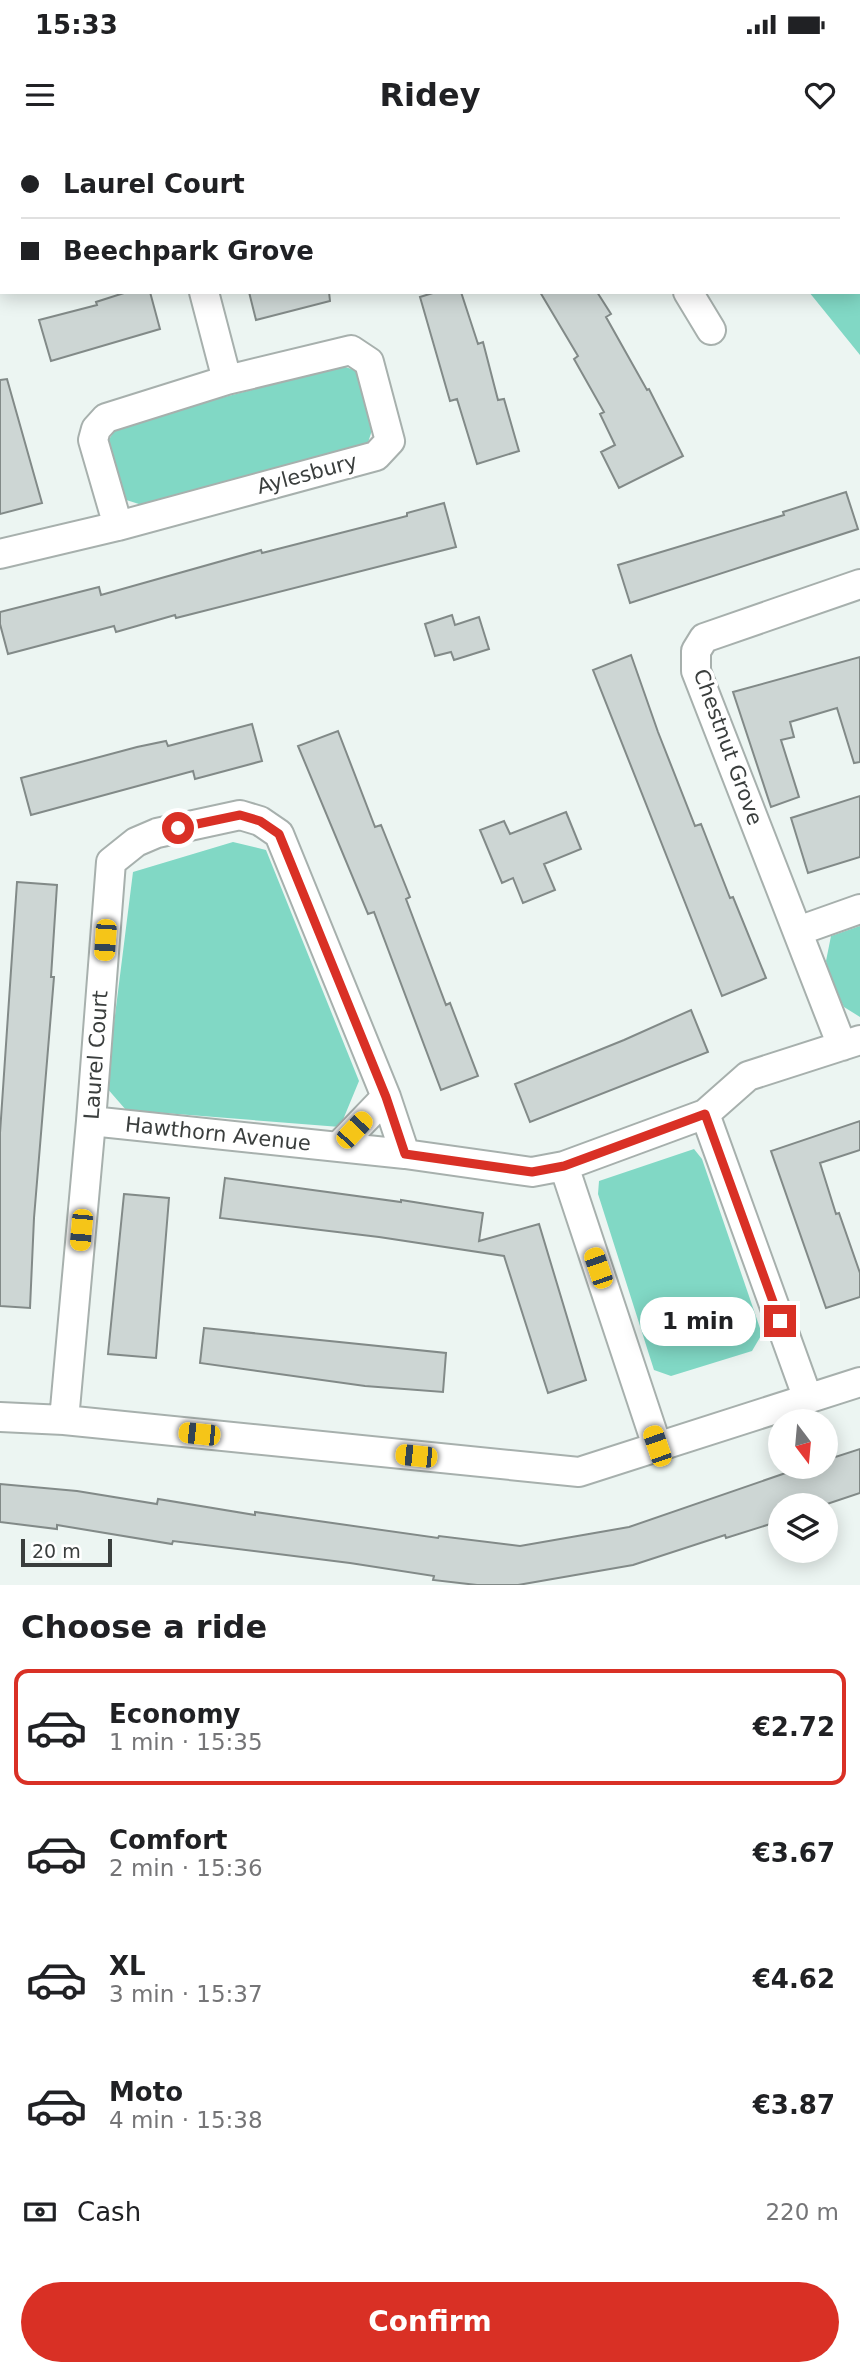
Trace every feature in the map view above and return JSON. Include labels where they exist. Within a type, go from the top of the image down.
[{"type":"street","points":[[205,294],[227,380]]},
{"type":"street","points":[[689,294],[711,330]]},
{"type":"street","name":"Aylesbury","points":[[0,554],[118,526],[376,456],[390,441],[369,362],[351,350],[227,380],[106,418],[96,429],[93,440],[118,526]]},
{"type":"street","name":"Chestnut Grove","points":[[851,1043],[798,931],[696,671],[696,651],[704,638],[860,584]]},
{"type":"street","name":"Laurel Court","points":[[64,1420],[92,1121],[111,862],[136,842],[157,833],[240,815],[260,821],[279,834],[386,1097],[405,1154]]},
{"type":"street","points":[[798,931],[860,909]]},
{"type":"street","name":"Hawthorn Avenue","points":[[92,1121],[405,1154],[532,1172],[564,1166],[705,1114],[748,1076],[851,1043]]},
{"type":"street","points":[[338,1147],[386,1097]]},
{"type":"street","points":[[705,1114],[808,1399]]},
{"type":"street","points":[[564,1166],[657,1446]]},
{"type":"street","points":[[0,1417],[64,1420],[579,1472],[860,1382]]},
{"type":"green space","points":[[811,294],[860,294],[860,355]]},
{"type":"green space","points":[[342,366],[358,371],[372,430],[366,449],[142,505],[120,498],[108,441],[118,425]]},
{"type":"green space","points":[[233,842],[266,850],[359,1081],[340,1127],[126,1110],[106,1087],[133,872]]},
{"type":"green space","points":[[860,926],[860,1017],[844,1007],[831,983],[826,961],[831,936]]},
{"type":"green space","points":[[694,1149],[702,1159],[762,1334],[752,1351],[671,1376],[654,1370],[598,1194],[599,1181]]},
{"type":"building","points":[[121,294],[151,294],[160,329],[51,361],[39,320],[97,305],[96,302]]},
{"type":"building","points":[[250,294],[329,294],[330,301],[256,320]]},
{"type":"building","points":[[430,294],[462,294],[478,344],[483,342],[498,400],[504,399],[519,451],[477,464],[457,399],[450,401],[420,297]]},
{"type":"building","points":[[541,294],[598,294],[611,314],[606,317],[647,390],[649,389],[683,456],[619,488],[601,452],[615,445],[600,414],[604,412],[574,359],[578,356]]},
{"type":"building","points":[[7,379],[42,503],[0,514],[0,380]]},
{"type":"building","points":[[846,492],[858,529],[630,603],[618,565],[784,515],[783,512]]},
{"type":"building","points":[[444,503],[456,547],[176,618],[175,615],[116,632],[114,626],[8,654],[0,624],[0,612],[99,587],[101,595],[261,550],[262,553],[407,516],[407,513]]},
{"type":"building","points":[[452,615],[455,625],[479,617],[489,649],[454,660],[451,652],[435,656],[425,624]]},
{"type":"building","points":[[631,655],[695,826],[701,824],[766,978],[722,996],[593,670]]},
{"type":"building","points":[[860,657],[860,762],[854,763],[837,708],[790,722],[794,737],[781,740],[799,797],[771,807],[733,692]]},
{"type":"building","points":[[252,724],[262,761],[195,779],[193,771],[31,815],[21,778],[137,747],[166,741],[168,746]]},
{"type":"building","points":[[338,731],[375,827],[381,825],[410,897],[406,899],[446,1005],[450,1003],[478,1076],[441,1090],[374,912],[368,914],[298,746]]},
{"type":"building","points":[[860,796],[860,857],[808,873],[791,818]]},
{"type":"building","points":[[566,812],[581,849],[544,864],[555,890],[523,903],[513,878],[502,883],[480,830],[504,821],[510,834]]},
{"type":"building","points":[[17,882],[57,885],[51,977],[54,977],[34,1218],[30,1308],[0,1306],[0,1133]]},
{"type":"building","points":[[691,1010],[708,1052],[530,1122],[515,1084]]},
{"type":"building","points":[[860,1121],[860,1150],[820,1163],[836,1214],[839,1213],[860,1273],[860,1297],[826,1308],[771,1151]]},
{"type":"building","points":[[225,1178],[483,1213],[479,1241],[539,1224],[586,1380],[548,1393],[504,1256],[379,1237],[220,1218]]},
{"type":"building","points":[[124,1194],[169,1198],[156,1358],[108,1354]]},
{"type":"building","points":[[204,1328],[446,1353],[443,1392],[365,1386],[200,1363]]},
{"type":"building","points":[[860,1449],[860,1493],[838,1500],[838,1493],[768,1493],[768,1525],[726,1538],[725,1535],[633,1565],[518,1585],[477,1585],[433,1580],[434,1576],[350,1563],[173,1541],[172,1544],[57,1525],[57,1529],[0,1522],[0,1484],[77,1491],[157,1504],[158,1499],[255,1515],[255,1512],[438,1538],[520,1546],[629,1527],[768,1479],[838,1479],[838,1456]]},
{"type":"route","points":[[178,828],[240,815],[260,821],[279,834],[386,1097],[405,1154],[532,1172],[564,1166],[705,1114],[780,1321]]}]
